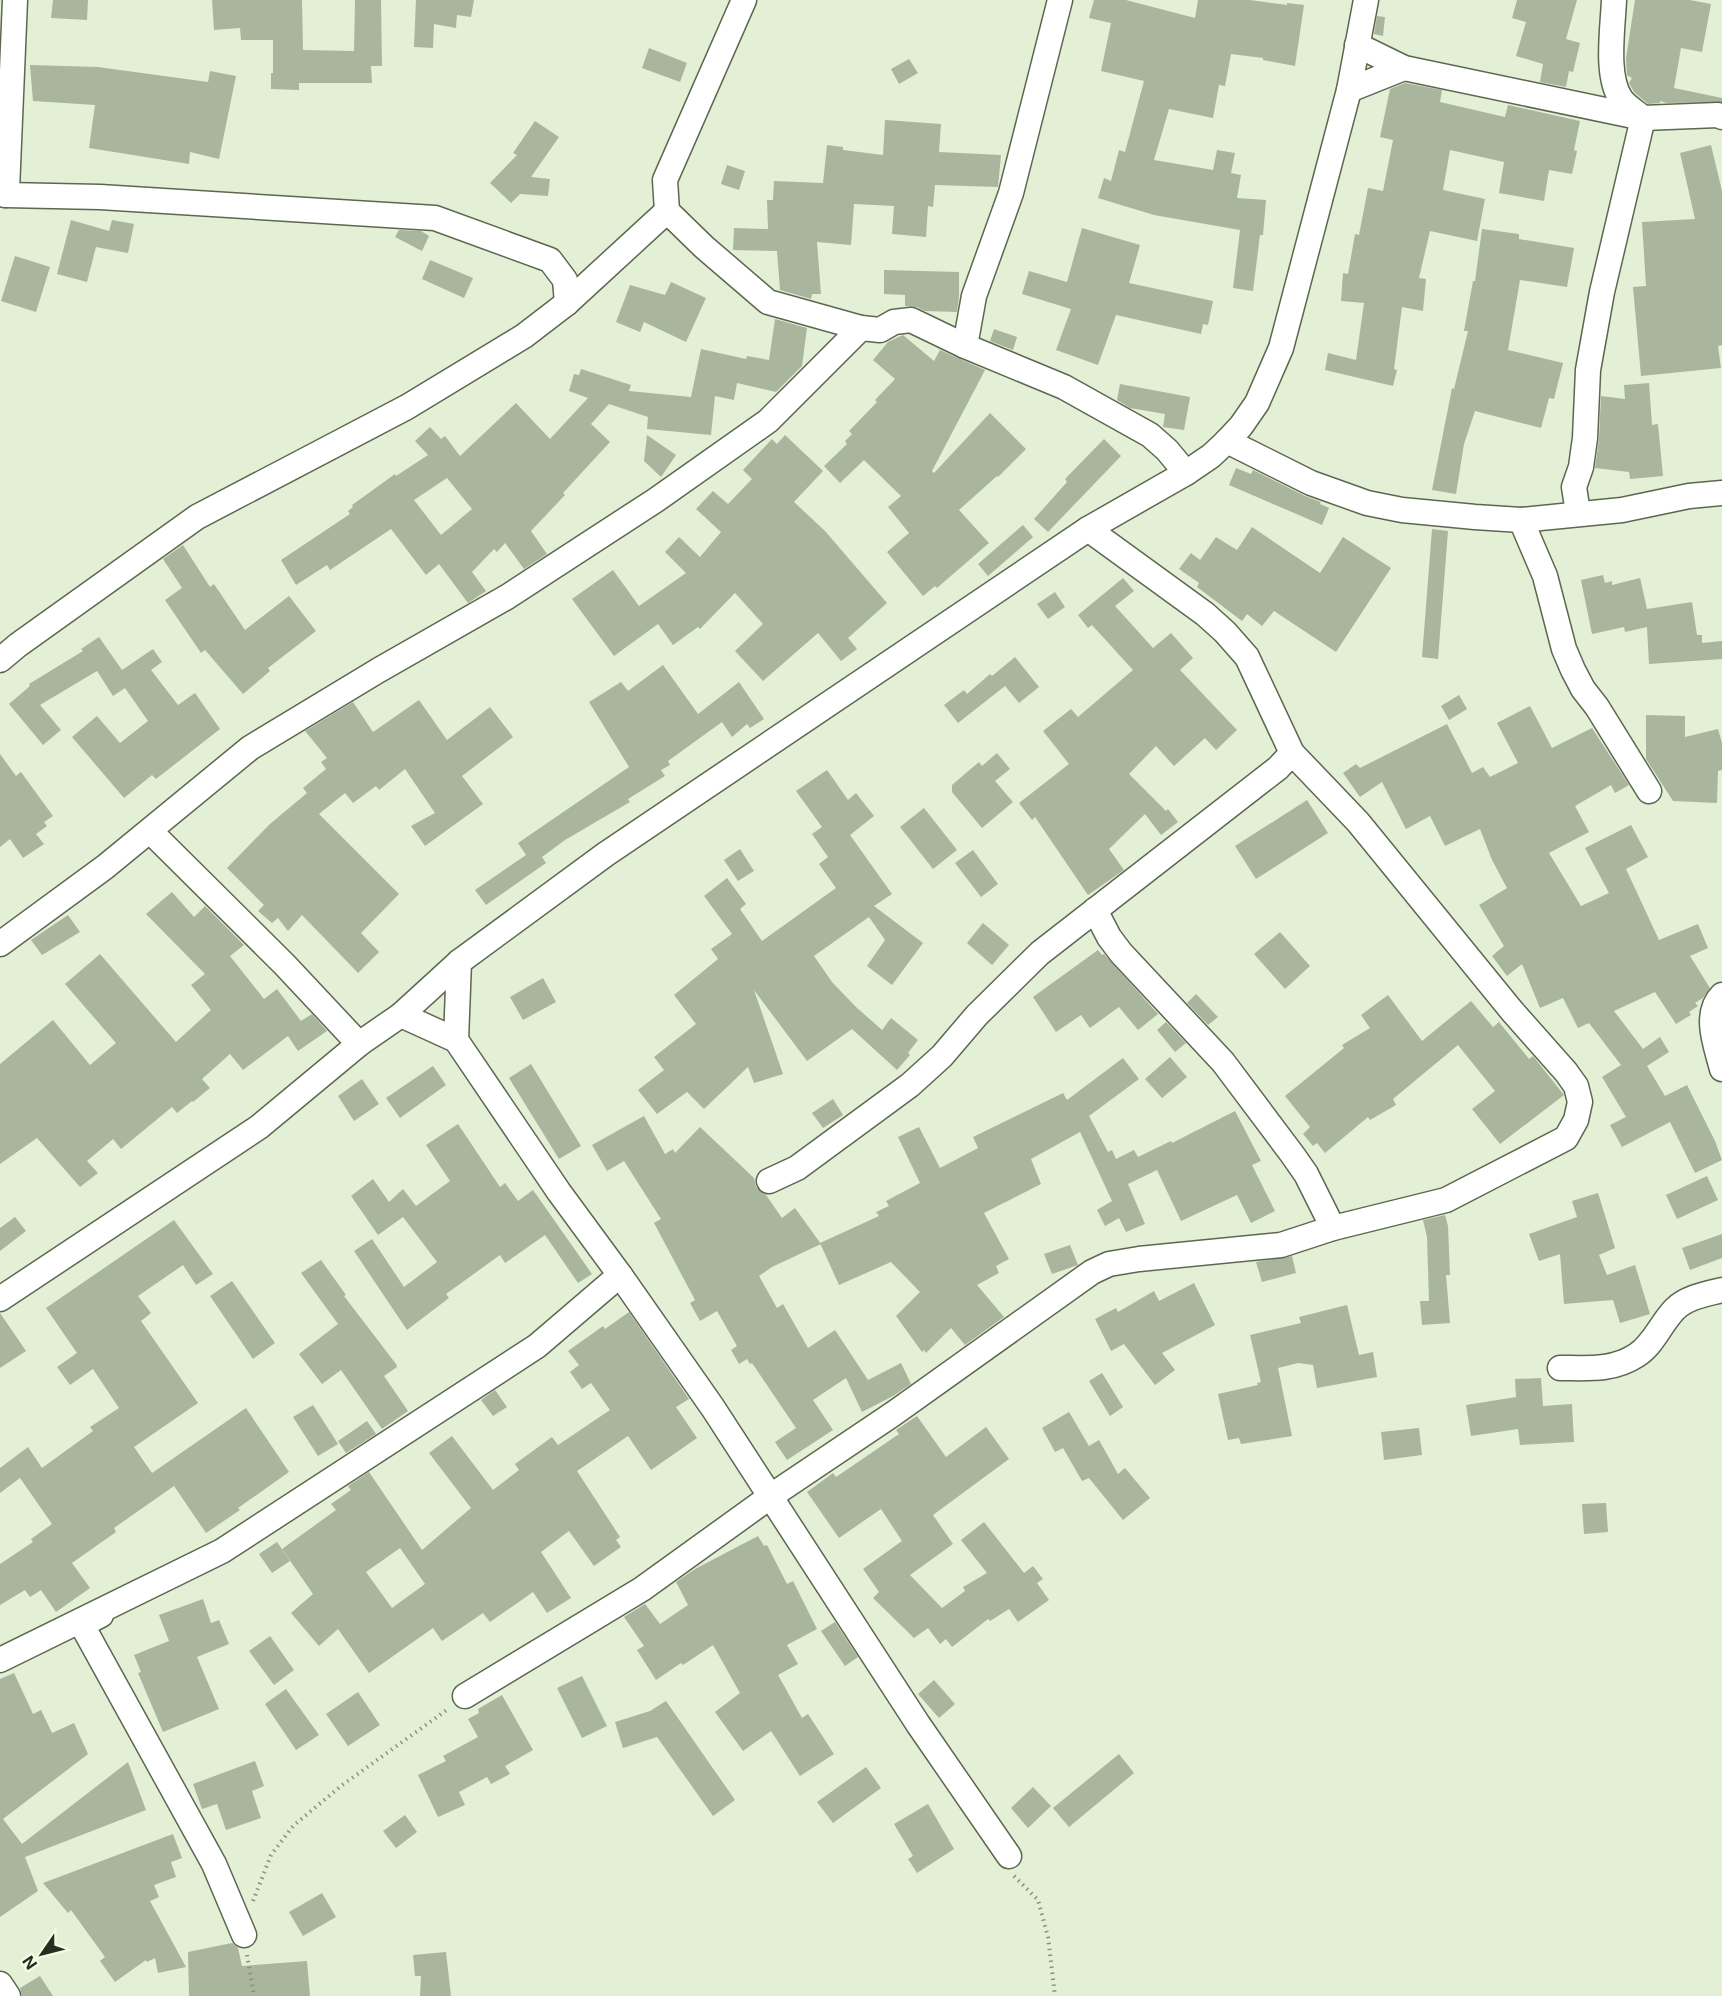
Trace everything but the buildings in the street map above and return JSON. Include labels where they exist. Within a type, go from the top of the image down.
[{"type":"street","points":[[15,0],[3,194],[100,197],[435,218],[550,260],[565,280],[567,303]]},
{"type":"street","points":[[744,0],[665,180],[667,212],[768,302],[861,328],[880,330],[894,322],[911,320],[965,346],[1064,387],[1150,435],[1167,450],[1186,473]]},
{"type":"street","points":[[965,346],[974,297],[1011,193],[1060,0]]},
{"type":"street","points":[[0,1299],[259,1127],[359,1044],[401,1015],[459,962],[606,854],[1088,529],[1186,473],[1211,456],[1227,441],[1257,403],[1281,348],[1349,90],[1366,0]]},
{"type":"street","points":[[1614,0],[1611,60],[1614,83],[1621,100],[1643,118]]},
{"type":"street","points":[[1357,45],[1404,68],[1643,118],[1718,115],[1722,117]]},
{"type":"street","points":[[1349,90],[1404,68]]},
{"type":"street","points":[[1578,513],[1574,487],[1581,467],[1585,438],[1588,370],[1602,292],[1643,118]]},
{"type":"street","points":[[0,660],[197,518],[407,407],[524,336],[567,303],[667,212]]},
{"type":"street","points":[[0,944],[105,867],[250,748],[379,670],[507,597],[731,448],[768,421],[861,328]]},
{"type":"street","points":[[1227,441],[1311,483],[1367,503],[1402,510],[1521,520],[1622,510],[1689,496],[1722,493]]},
{"type":"street","points":[[1521,520],[1545,576],[1563,649],[1572,670],[1649,791]]},
{"type":"street","points":[[465,1696],[642,1589],[1092,1272],[1109,1264],[1139,1259],[1281,1245],[1333,1228],[1446,1200],[1566,1138],[1576,1120],[1580,1102],[1576,1086],[1358,822],[1292,753],[1248,657],[1225,632],[1088,529]]},
{"type":"street","points":[[769,1181],[797,1168],[910,1085],[942,1056],[977,1015],[1040,953],[1278,768],[1292,753]]},
{"type":"street","points":[[150,831],[284,964],[359,1044]]},
{"type":"street","points":[[1095,910],[1109,937],[1121,953],[1223,1062],[1292,1154],[1306,1174],[1333,1228]]},
{"type":"street","points":[[456,1040],[459,962]]},
{"type":"street","points":[[1722,995],[1715,1002],[1712,1029],[1722,1069]]},
{"type":"street","points":[[401,1015],[456,1040],[559,1192],[713,1408],[918,1724],[1009,1856]]},
{"type":"street","points":[[244,1935],[214,1864],[82,1625],[222,1551],[537,1346],[620,1275]]},
{"type":"street","points":[[1560,1368],[1603,1369],[1637,1355],[1648,1346],[1676,1308],[1696,1297],[1722,1290]]},
{"type":"street","points":[[0,1660],[222,1551]]},
{"type":"street","points":[[0,1984],[8,1996]]},
{"type":"path","points":[[254,1996],[244,1935],[248,1914],[271,1855],[293,1826],[341,1786],[465,1696]]},
{"type":"path","points":[[1009,1856],[1014,1877],[1038,1900],[1048,1937],[1055,1996]]}]
